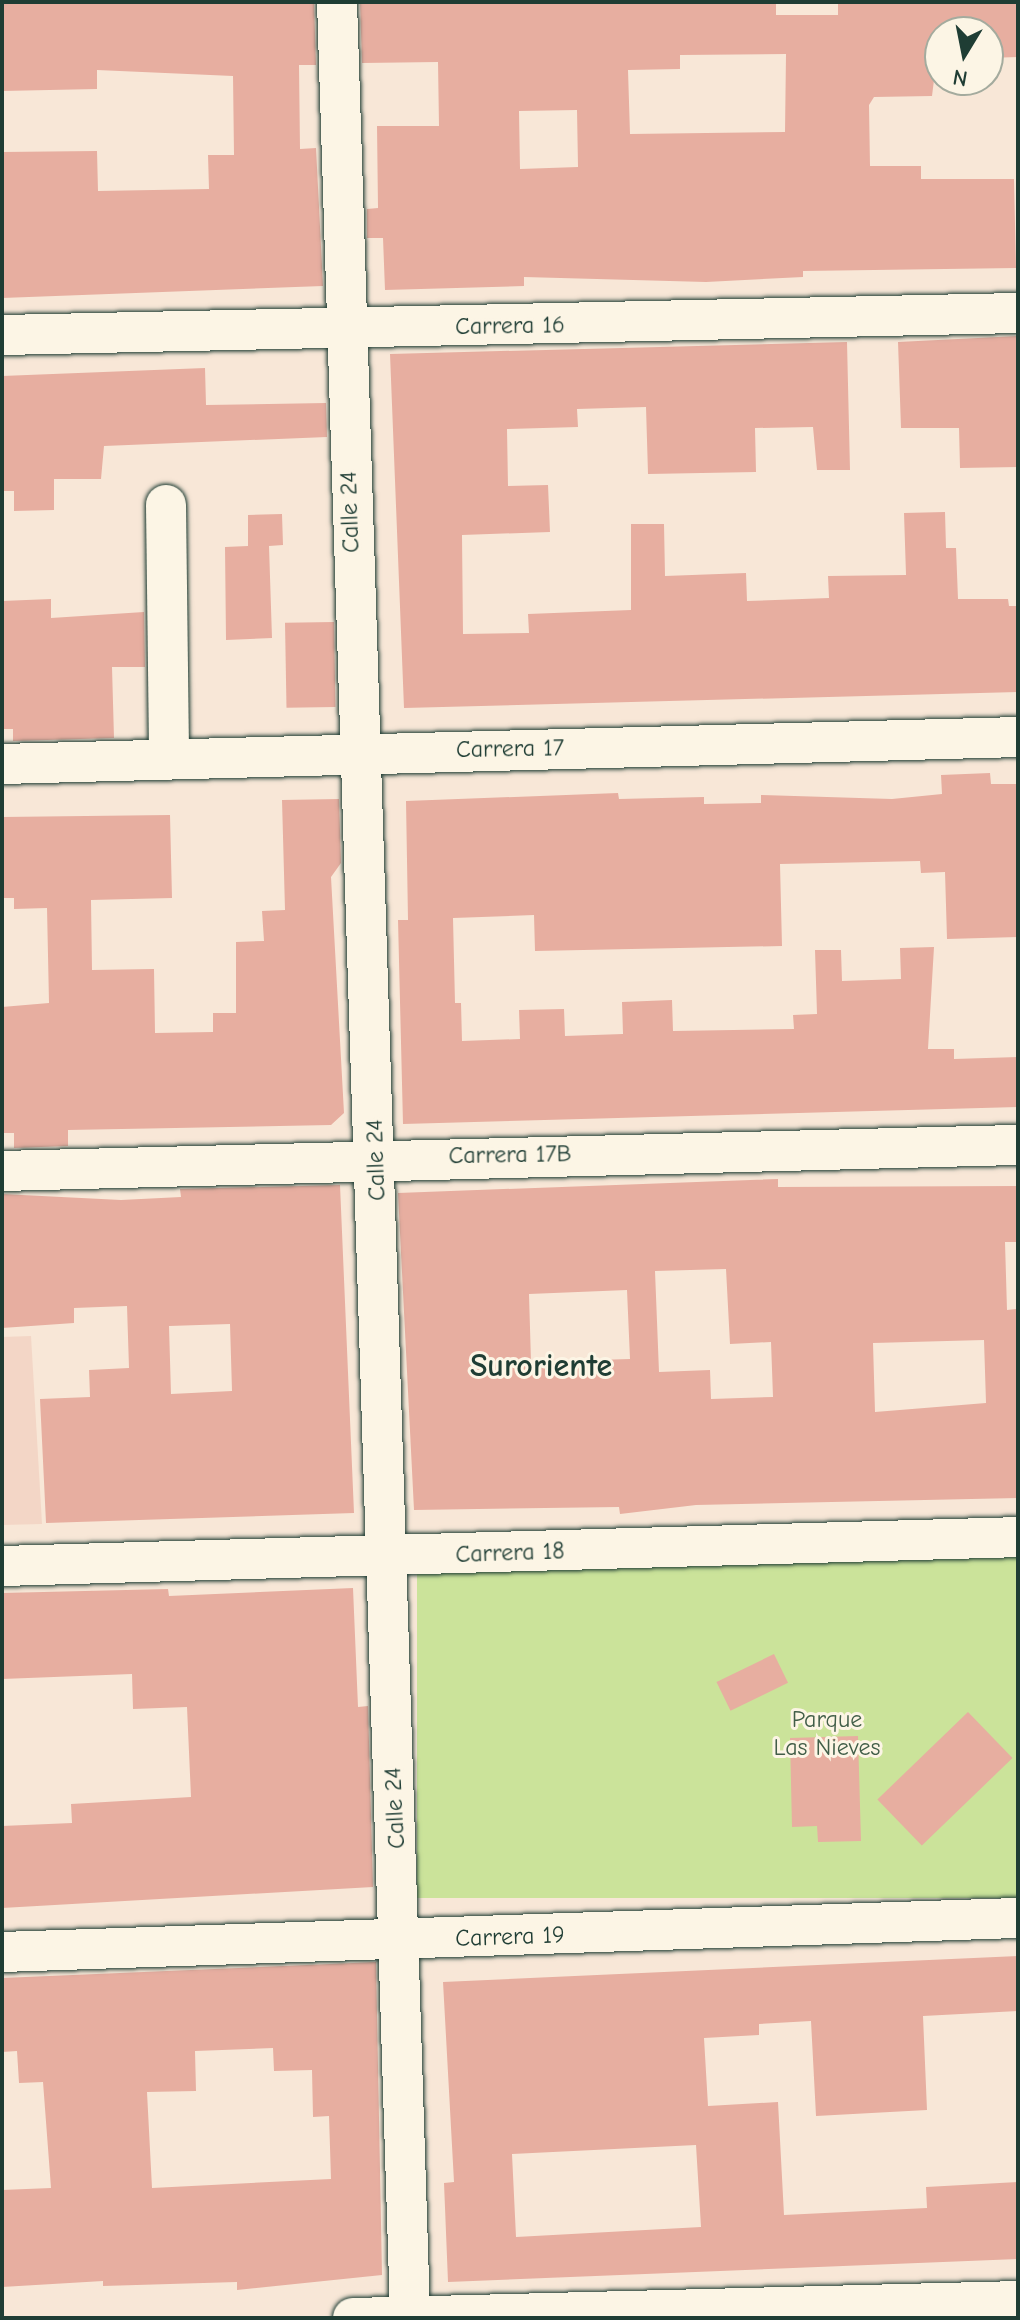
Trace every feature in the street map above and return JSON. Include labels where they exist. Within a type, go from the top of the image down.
[{"type":"street","name":"Calle 24","points":[[337,2],[343,330],[376,1158],[384,1558],[401,1941],[410,2317]]},
{"type":"street","name":"Carrera 16","points":[[2,335],[1018,313]]},
{"type":"street","points":[[166,505],[169,759]]},
{"type":"street","name":"Carrera 17","points":[[2,764],[1018,737]]},
{"type":"street","name":"Carrera 17B","points":[[2,1171],[376,1158],[1018,1145]]},
{"type":"street","name":"Carrera 18","points":[[2,1566],[384,1558],[1018,1537]]},
{"type":"street","name":"Carrera 19","points":[[2,1952],[1018,1918]]},
{"type":"street","points":[[353,2318],[1018,2301]]},
{"type":"shaded area","points":[[31,1336],[42,1524],[2,1525],[2,1337]]},
{"type":"green space","name":"Parque Las Nieves","points":[[417,1557],[1018,1557],[1018,1898],[417,1898]]},
{"type":"building","points":[[2,2],[314,2],[316,65],[299,65],[300,149],[316,148],[323,286],[2,298],[2,152],[97,151],[98,191],[209,189],[208,155],[234,155],[233,76],[97,70],[97,89],[2,91]]},
{"type":"building","points":[[360,2],[776,2],[776,15],[838,15],[838,2],[1018,2],[1018,57],[1004,57],[1004,16],[924,16],[924,96],[932,96],[874,97],[869,105],[870,166],[921,166],[921,179],[1014,179],[1016,268],[803,271],[803,277],[706,282],[524,277],[524,286],[385,290],[383,238],[367,238],[367,209],[378,208],[377,126],[439,126],[438,62],[362,63]],"holes":[[[786,54],[785,132],[630,134],[628,70],[680,69],[680,55]],[[577,110],[578,167],[520,169],[519,111]]]},
{"type":"building","points":[[1018,336],[1018,467],[960,468],[959,428],[901,428],[898,342]]},
{"type":"building","points":[[847,342],[850,470],[817,470],[813,427],[755,428],[756,472],[648,474],[646,407],[577,409],[578,427],[507,429],[508,486],[548,485],[550,532],[462,535],[463,634],[529,633],[528,614],[631,610],[631,524],[664,524],[665,576],[746,573],[747,601],[829,598],[828,576],[906,575],[904,513],[945,512],[946,548],[956,548],[958,599],[1008,599],[1009,606],[1018,606],[1018,692],[404,708],[390,354]]},
{"type":"building","points":[[205,368],[206,405],[326,403],[327,437],[104,446],[101,479],[54,479],[54,510],[14,511],[14,491],[2,491],[2,376]]},
{"type":"building","points":[[282,514],[283,545],[269,546],[272,638],[226,640],[225,547],[248,546],[248,515]]},
{"type":"building","points":[[51,599],[51,618],[144,612],[145,667],[112,667],[114,738],[13,741],[13,729],[2,729],[2,601]]},
{"type":"building","points":[[334,622],[335,707],[286,708],[285,623]]},
{"type":"building","points":[[990,773],[991,784],[1018,784],[1018,937],[947,939],[945,872],[921,873],[920,861],[780,864],[782,946],[535,951],[534,915],[453,918],[455,1003],[461,1003],[462,1041],[520,1039],[519,1010],[564,1009],[565,1036],[623,1034],[622,1002],[672,1000],[673,1031],[794,1029],[793,1015],[817,1014],[815,950],[841,950],[842,981],[901,979],[900,948],[934,947],[928,1049],[954,1049],[954,1059],[1018,1057],[1018,1107],[403,1124],[398,920],[408,920],[406,801],[618,793],[619,799],[704,797],[704,804],[761,803],[761,795],[892,799],[942,794],[941,775]]},
{"type":"building","points":[[339,799],[341,863],[331,877],[344,1113],[331,1125],[68,1130],[68,1146],[14,1148],[14,1133],[2,1133],[2,1007],[49,1003],[47,908],[14,909],[14,898],[2,898],[2,817],[170,815],[172,898],[91,900],[92,970],[154,969],[155,1033],[213,1032],[213,1013],[236,1013],[236,942],[264,941],[262,911],[285,910],[282,800]]},
{"type":"building","points":[[778,1179],[778,1187],[1018,1186],[1018,1242],[1005,1242],[1007,1310],[1016,1309],[1018,1498],[696,1505],[620,1514],[619,1507],[414,1510],[398,1193]],"holes":[[[726,1269],[730,1344],[771,1342],[773,1397],[711,1399],[710,1370],[659,1372],[655,1271]],[[627,1290],[630,1359],[531,1362],[529,1294]],[[984,1340],[986,1403],[875,1412],[873,1343]]]},
{"type":"building","points":[[340,1185],[354,1513],[46,1523],[40,1399],[90,1397],[89,1370],[129,1368],[127,1306],[74,1308],[74,1323],[2,1328],[2,1194],[121,1200],[181,1197],[180,1189]],"holes":[[[230,1324],[232,1391],[171,1394],[169,1326]]]},
{"type":"building","points":[[353,1588],[358,1707],[368,1706],[373,1887],[2,1908],[2,1826],[72,1823],[71,1804],[191,1797],[187,1707],[133,1709],[132,1674],[2,1679],[2,1593],[168,1589],[169,1596]]},
{"type":"building","points":[[774,1654],[788,1683],[731,1711],[716,1682]]},
{"type":"building","points":[[968,1712],[1012,1758],[922,1846],[877,1800]]},
{"type":"building","points":[[858,1736],[861,1841],[818,1842],[817,1826],[792,1827],[790,1738]]},
{"type":"building","points":[[1018,1956],[1018,2011],[923,2016],[927,2110],[816,2116],[811,2021],[759,2024],[759,2035],[704,2038],[708,2106],[778,2102],[784,2215],[927,2208],[926,2187],[1018,2182],[1018,2259],[448,2282],[444,2183],[454,2182],[443,1982]],"holes":[[[696,2145],[701,2227],[516,2237],[512,2154]]]},
{"type":"building","points":[[376,1962],[382,2275],[237,2290],[237,2282],[103,2286],[103,2281],[2,2287],[2,2190],[51,2188],[43,2082],[19,2083],[17,2051],[2,2052],[2,1978]],"holes":[[[273,2048],[274,2071],[312,2070],[313,2117],[329,2116],[331,2179],[152,2188],[147,2092],[196,2091],[195,2051]]]},
{"type":"district","name":"Suroriente","points":[[541,1366]]}]
